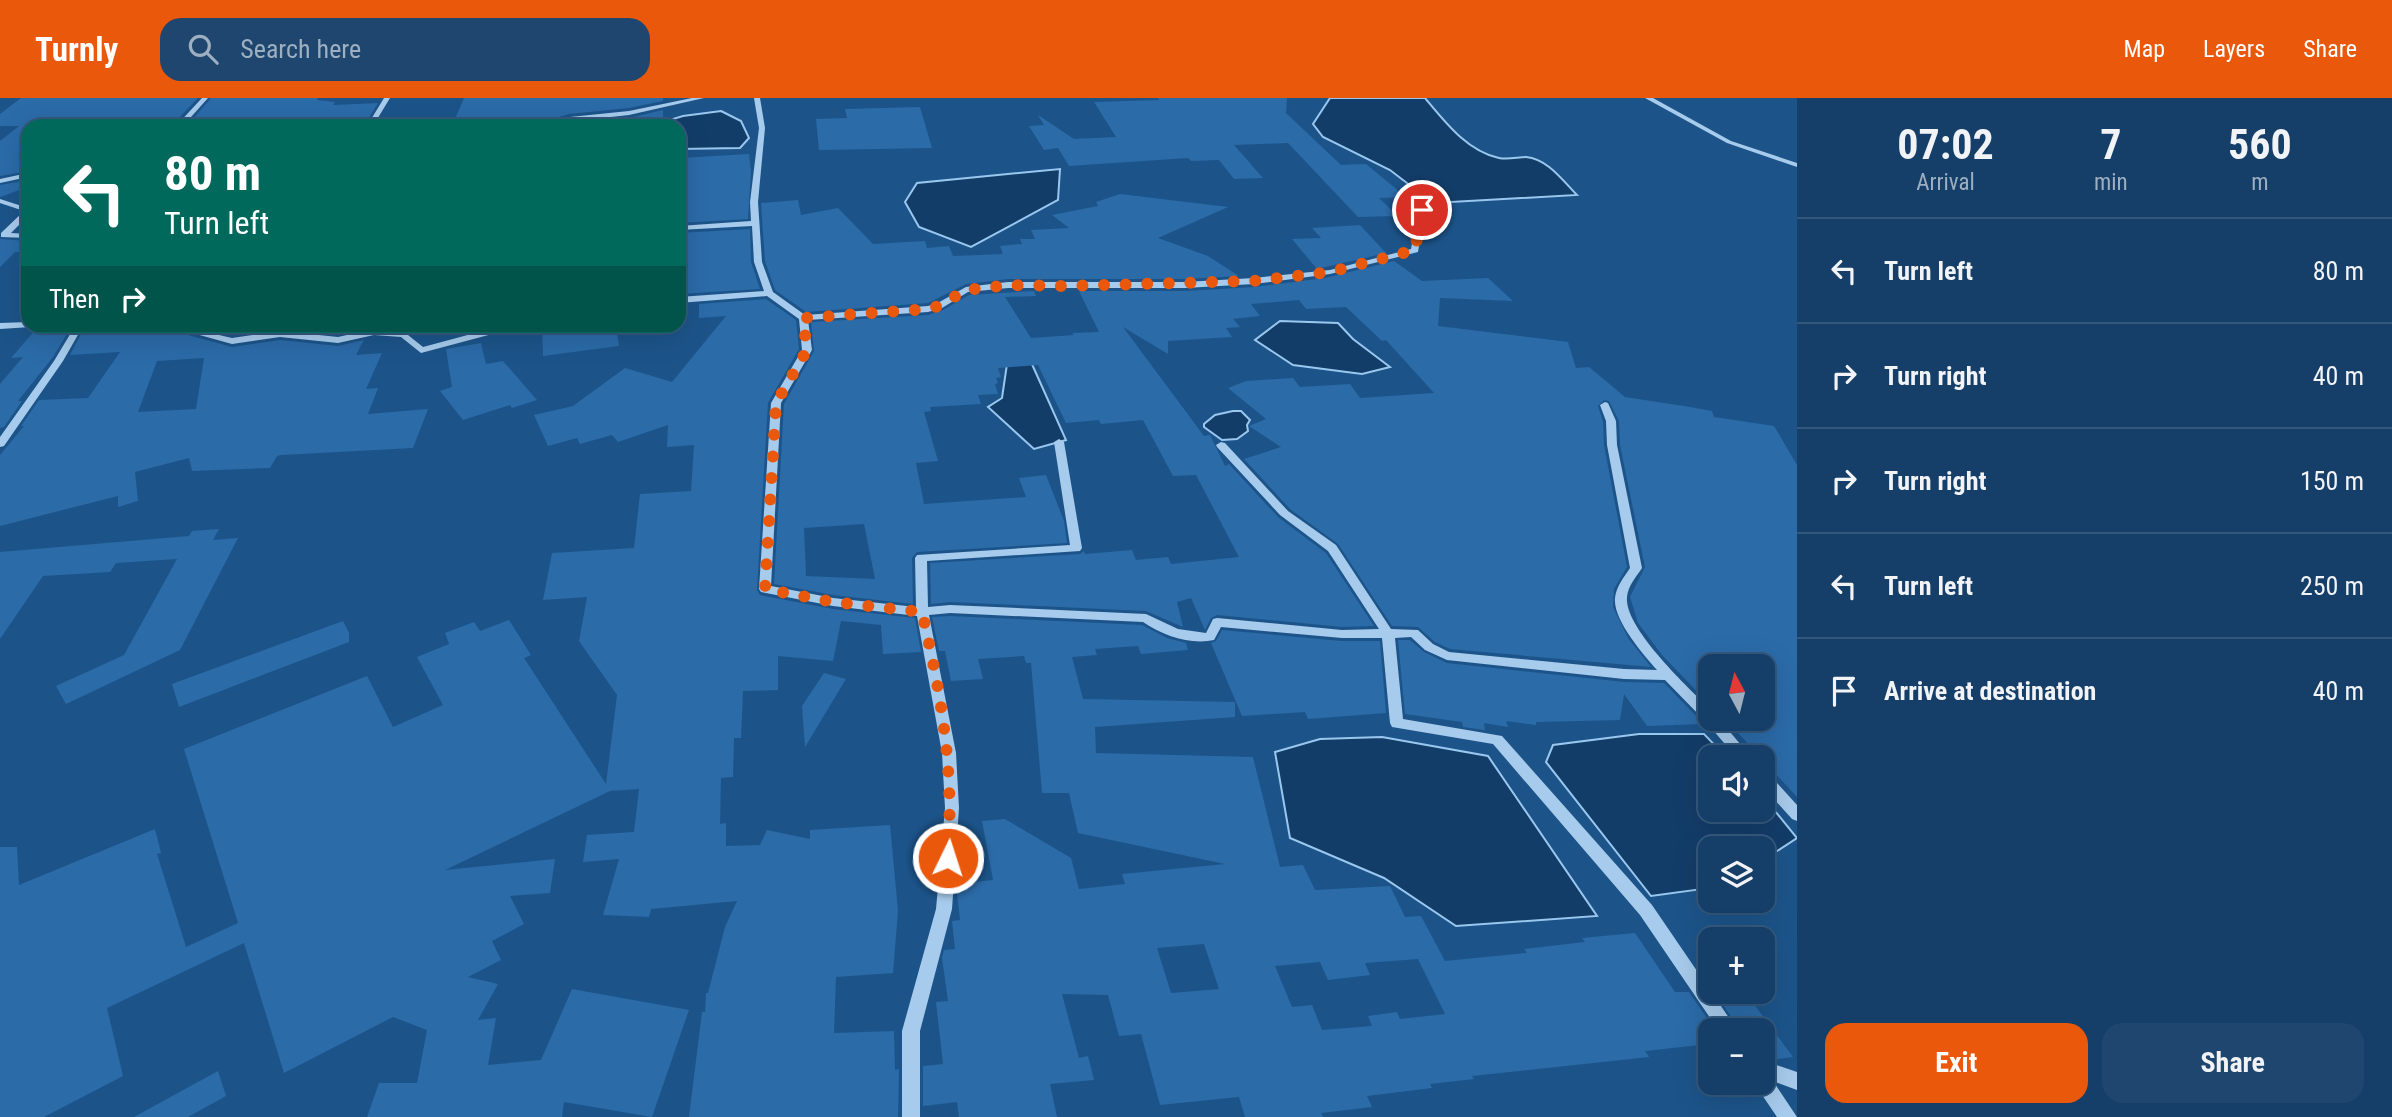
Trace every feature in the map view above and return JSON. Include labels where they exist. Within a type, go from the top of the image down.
[{"type":"street","points":[[186,119],[205,98]]},
{"type":"street","points":[[374,119],[387,98]]},
{"type":"street","points":[[570,119],[629,113],[701,98]]},
{"type":"street","points":[[757,98],[762,128],[755,223],[758,262],[769,293],[803,318],[928,309],[939,306],[966,290],[1008,285],[1185,285],[1254,281],[1330,272],[1415,250],[1422,210]]},
{"type":"street","points":[[1648,98],[1729,142],[1797,165]]},
{"type":"street","points":[[0,181],[21,176]]},
{"type":"street","points":[[0,201],[21,208]]},
{"type":"street","points":[[21,218],[4,235],[21,236]]},
{"type":"street","points":[[686,228],[755,223]]},
{"type":"street","points":[[686,299],[769,293]]},
{"type":"street","points":[[803,318],[807,350],[776,403],[765,589],[833,602],[922,612],[950,609],[1146,618],[1162,630],[1186,637],[1210,637],[1217,622],[1342,634],[1414,633],[1429,647],[1447,656],[1624,674],[1670,675]]},
{"type":"street","points":[[0,326],[21,325]]},
{"type":"street","points":[[0,444],[75,333]]},
{"type":"street","points":[[199,333],[232,341],[280,334],[338,340],[370,333]]},
{"type":"street","points":[[388,333],[403,334],[421,350],[485,333]]},
{"type":"street","points":[[1605,405],[1611,421],[1612,445],[1636,568],[1625,585],[1621,602],[1635,632],[1698,706]]},
{"type":"street","points":[[911,1117],[911,1031],[944,909],[951,808],[949,753],[922,612],[921,558],[1076,548],[1059,442]]},
{"type":"street","points":[[1221,445],[1284,513],[1332,548],[1388,634],[1397,723],[1497,740],[1646,910],[1720,1018]]},
{"type":"street","points":[[1775,790],[1797,815]]},
{"type":"street","points":[[1775,1073],[1797,1081]]},
{"type":"street","points":[[1773,1095],[1788,1117]]},
{"type":"water","points":[[1330,98],[1425,98],[1457,134],[1477,149],[1499,158],[1526,157],[1541,162],[1577,195],[1433,203],[1390,170],[1323,137],[1313,124]]},
{"type":"water","points":[[721,111],[741,121],[749,138],[740,148],[686,149],[686,119],[673,119]]},
{"type":"water","points":[[1060,169],[1058,200],[971,247],[919,227],[905,202],[917,183]]},
{"type":"water","points":[[1280,321],[1338,323],[1353,339],[1390,367],[1362,374],[1293,365],[1255,340]]},
{"type":"water","points":[[1031,362],[1066,440],[1034,449],[988,407],[1002,398],[1007,364]]},
{"type":"water","points":[[1241,411],[1250,420],[1248,431],[1237,439],[1222,440],[1204,427],[1215,415]]},
{"type":"water","points":[[1639,734],[1704,734],[1715,745],[1698,745],[1698,822],[1775,822],[1775,811],[1797,838],[1775,852],[1775,836],[1698,836],[1698,890],[1651,896],[1546,762],[1553,745]]},
{"type":"water","points":[[1382,737],[1488,756],[1597,916],[1456,926],[1384,878],[1290,838],[1275,752],[1320,739]]},
{"type":"building","points":[[21,98],[198,98],[178,119],[21,119],[21,172],[0,176],[0,141],[19,126],[0,126],[0,114]]},
{"type":"building","points":[[211,98],[318,98],[317,100],[335,102],[333,105],[378,103],[368,119],[193,119]]},
{"type":"building","points":[[464,98],[663,98],[663,101],[629,108],[569,114],[552,119],[455,119]]},
{"type":"building","points":[[1158,98],[1287,98],[1286,113],[1341,165],[1366,164],[1406,197],[1379,198],[1398,216],[1358,217],[1288,143],[1234,145],[1263,178],[1234,179],[1219,160],[1191,161],[1188,158],[1069,166],[1058,148],[1044,150],[1029,126],[1044,125],[1038,115],[1074,139],[1116,137],[1094,102],[1159,100]]},
{"type":"building","points":[[920,107],[932,148],[819,150],[816,119],[847,118],[845,109]]},
{"type":"building","points":[[663,110],[663,117],[620,119]]},
{"type":"building","points":[[749,154],[751,171],[748,219],[686,223],[686,158]]},
{"type":"building","points":[[21,181],[21,190],[0,197],[0,185]]},
{"type":"building","points":[[1120,194],[1228,207],[1158,238],[1208,256],[1239,276],[1185,279],[1008,279],[966,284],[928,303],[806,312],[775,290],[765,261],[761,203],[798,200],[801,215],[838,208],[873,244],[925,241],[927,248],[949,246],[953,256],[1003,254],[1000,246],[1022,244],[1020,239],[1035,239],[1031,230],[1069,228],[1052,215],[1098,206],[1096,202]]},
{"type":"building","points":[[1360,225],[1386,253],[1317,269],[1292,239],[1321,238],[1312,228]]},
{"type":"building","points":[[750,229],[751,262],[760,289],[686,294],[686,233]]},
{"type":"building","points":[[0,239],[21,240],[21,252],[15,252],[0,267]]},
{"type":"building","points":[[1394,261],[1422,281],[1488,278],[1513,301],[1440,298],[1438,326],[1568,342],[1576,368],[1589,367],[1625,397],[1712,411],[1714,417],[1774,426],[1797,465],[1797,797],[1775,773],[1775,745],[1749,745],[1737,732],[1775,731],[1775,654],[1698,654],[1698,692],[1662,655],[1638,623],[1630,597],[1645,567],[1620,445],[1619,421],[1609,401],[1604,400],[1598,406],[1627,567],[1614,589],[1613,607],[1628,638],[1651,667],[1450,649],[1435,642],[1418,627],[1392,626],[1338,544],[1290,509],[1244,459],[1281,447],[1249,426],[1266,419],[1228,388],[1246,381],[1293,378],[1300,387],[1350,384],[1360,398],[1434,393],[1386,340],[1382,341],[1346,307],[1306,309],[1299,300],[1251,304],[1260,316],[1233,319],[1240,327],[1226,328],[1232,337],[1168,341],[1168,354],[1123,327],[1204,436],[1210,435],[1225,466],[1229,464],[1278,517],[1326,553],[1374,626],[1342,627],[1217,615],[1211,618],[1205,630],[1191,598],[1177,602],[1183,627],[1146,611],[950,602],[931,604],[930,563],[1132,550],[1136,560],[1168,557],[1171,564],[1239,557],[1196,475],[1173,476],[1143,420],[1101,424],[1099,420],[1066,423],[1038,365],[998,368],[1001,377],[996,378],[998,383],[995,384],[998,394],[978,395],[981,404],[930,407],[931,411],[924,412],[938,461],[916,463],[924,504],[1026,497],[1019,478],[1046,475],[1064,521],[1067,543],[917,552],[912,558],[913,604],[833,595],[774,584],[784,404],[814,351],[811,322],[928,315],[969,295],[1034,291],[1036,296],[1005,297],[1031,338],[1074,335],[1072,333],[1099,332],[1079,291],[1185,291],[1254,287],[1325,278]],"holes":[[[864,524],[875,579],[806,576],[804,528]]]},
{"type":"building","points":[[766,299],[796,320],[799,349],[768,403],[757,590],[760,595],[833,609],[915,618],[921,652],[883,654],[881,625],[841,621],[833,661],[778,656],[778,690],[743,691],[741,738],[734,738],[733,777],[721,778],[720,824],[726,823],[726,846],[760,845],[767,830],[810,839],[810,830],[890,825],[898,911],[893,973],[836,977],[834,1033],[894,1031],[895,1070],[899,1069],[898,1117],[689,1117],[706,993],[725,927],[737,901],[651,909],[649,917],[603,915],[619,859],[583,862],[587,835],[634,832],[639,789],[610,791],[445,870],[555,859],[550,893],[510,896],[524,924],[492,941],[501,960],[468,977],[498,984],[478,1020],[496,1018],[488,1065],[541,1060],[572,989],[689,1010],[652,1117],[564,1102],[562,1117],[367,1117],[379,1083],[417,1083],[427,1030],[393,1017],[284,1073],[244,943],[107,1008],[123,1076],[44,1117],[0,1117],[0,847],[17,847],[19,885],[155,829],[161,853],[157,854],[186,947],[238,923],[184,749],[367,676],[393,727],[443,705],[417,657],[449,644],[445,633],[474,622],[480,631],[509,620],[531,655],[524,658],[606,784],[617,695],[579,641],[587,597],[543,600],[552,553],[634,548],[640,494],[691,491],[694,445],[667,447],[668,425],[618,442],[612,435],[580,444],[577,438],[548,446],[534,415],[573,406],[625,368],[672,382],[726,316],[699,318],[699,304]]},
{"type":"building","points":[[33,333],[67,333],[53,357],[18,401],[22,401],[4,427],[0,428],[0,384],[23,357],[11,358]]},
{"type":"building","points":[[81,333],[181,333],[232,347],[280,340],[338,346],[364,340],[356,355],[382,353],[366,389],[378,388],[368,414],[428,409],[413,448],[281,455],[277,456],[270,468],[192,471],[189,458],[135,472],[138,501],[118,507],[118,496],[0,526],[0,455],[24,426],[21,426],[39,400],[88,398],[120,352],[70,355]],"holes":[[[204,358],[196,409],[138,412],[157,361]]]},
{"type":"building","points":[[542,333],[617,333],[619,346],[543,356]]},
{"type":"building","points":[[481,343],[486,364],[503,361],[537,400],[512,408],[510,405],[463,420],[440,391],[452,387],[446,349]]},
{"type":"building","points":[[219,529],[213,540],[238,538],[180,650],[66,704],[56,686],[124,655],[177,559],[116,563],[110,572],[43,576],[0,639],[0,552],[189,536],[192,531]]},
{"type":"building","points":[[932,617],[1142,625],[1167,638],[1186,643],[1188,650],[1141,654],[1138,646],[1095,649],[1097,655],[1072,657],[1083,699],[1235,702],[1235,717],[1095,727],[1096,753],[1253,757],[1280,867],[1303,865],[1315,890],[1390,886],[1405,917],[1421,916],[1445,961],[1527,953],[1524,949],[1585,942],[1582,938],[1635,933],[1675,992],[1689,992],[1707,1018],[1698,1018],[1698,1045],[1645,1051],[1649,1057],[1472,1076],[1474,1079],[1430,1084],[1432,1088],[1367,1096],[1372,1107],[1321,1113],[1323,1117],[1245,1117],[1239,1097],[1160,1105],[1141,1034],[1119,1036],[1108,995],[1062,994],[1079,1058],[1088,1056],[1094,1080],[1050,1084],[1057,1117],[959,1117],[957,1102],[923,1106],[923,1066],[943,1064],[936,1002],[948,1001],[942,958],[944,950],[955,949],[952,921],[960,920],[956,884],[993,880],[982,821],[1005,819],[1071,858],[1079,889],[1125,884],[1122,874],[1225,864],[1078,833],[1069,793],[1042,793],[1031,663],[1026,663],[1024,656],[978,659],[983,679],[951,681],[945,651],[939,651]],"holes":[[[1204,944],[1219,989],[1171,993],[1157,948]],[[1418,959],[1445,1014],[1400,1019],[1397,1012],[1368,1016],[1372,1026],[1322,1030],[1312,1005],[1292,1007],[1275,966],[1320,962],[1328,980],[1370,975],[1365,963]]]},
{"type":"building","points":[[343,621],[349,633],[349,642],[179,707],[172,684]]},
{"type":"building","points":[[1222,630],[1342,641],[1380,641],[1386,713],[1308,719],[1305,712],[1242,716],[1211,643],[1216,641]]},
{"type":"building","points":[[1398,640],[1410,640],[1424,652],[1447,663],[1624,682],[1664,683],[1698,718],[1698,724],[1647,726],[1624,694],[1620,720],[1536,722],[1536,725],[1506,721],[1508,727],[1484,723],[1485,730],[1463,727],[1462,722],[1405,714]]},
{"type":"building","points":[[824,673],[846,679],[805,747],[802,706]]},
{"type":"building","points":[[1723,1004],[1754,1004],[1764,1018],[1732,1018]]},
{"type":"building","points":[[1775,1033],[1793,1057],[1775,1059]]},
{"type":"building","points":[[218,1071],[226,1096],[188,1117],[134,1117]]},
{"type":"route","points":[[948,858],[951,808],[949,753],[936,673],[922,612],[833,602],[765,589],[776,403],[807,350],[803,318],[928,309],[939,306],[966,290],[1008,285],[1185,285],[1254,281],[1330,272],[1415,250],[1422,210]]}]
